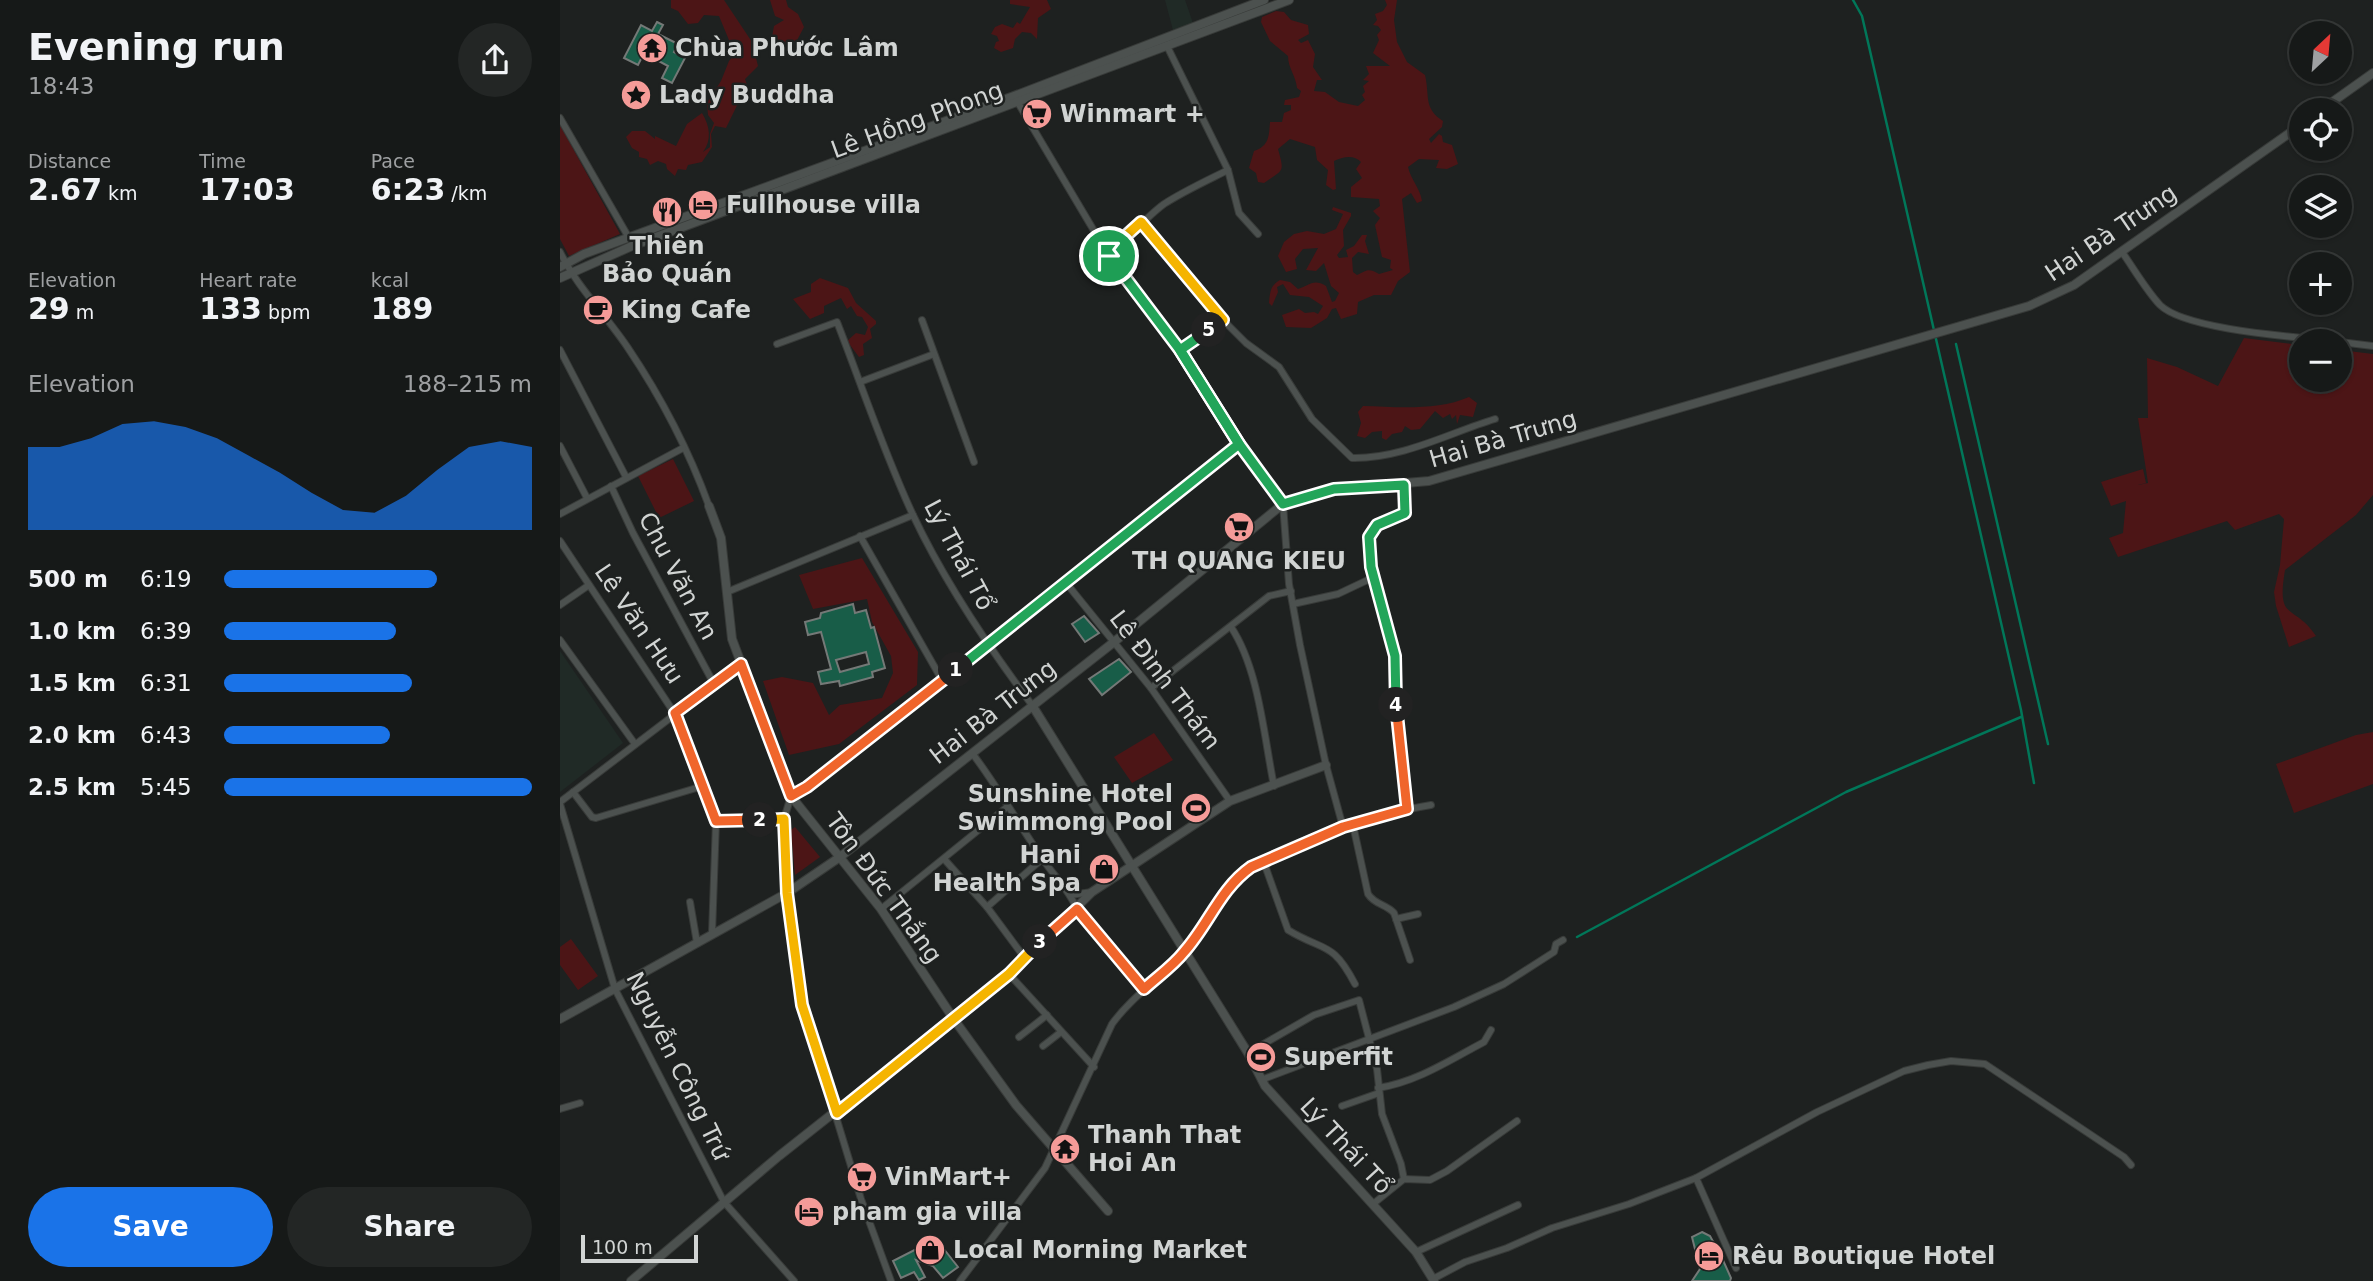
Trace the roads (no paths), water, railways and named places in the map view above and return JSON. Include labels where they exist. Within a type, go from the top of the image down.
[{"type":"street","name":"Lê Hồng Phong","points":[[1016,100],[1264,0]]},
{"type":"street","name":"Lê Hồng Phong","points":[[563,265],[629,238],[762,193],[1289,0]]},
{"type":"street","points":[[1167,46],[1228,170],[1239,213],[1258,234]]},
{"type":"street","points":[[2338,98],[2373,73]]},
{"type":"street","points":[[1016,100],[1109,256],[1180,350],[1239,444],[1283,504],[1293,604],[1326,765],[1343,827]]},
{"type":"street","points":[[560,118],[629,238]]},
{"type":"street","name":"Hai Bà Trưng","points":[[560,1019],[787,893],[840,857],[1114,642],[1283,504],[1334,489],[1429,481],[2029,306],[2074,285],[2289,134]]},
{"type":"street","points":[[1109,256],[1111,244],[1119,242],[1141,222],[1184,192],[1228,170]]},
{"type":"street","name":"Lê Hồng Phong","points":[[560,278],[762,193]]},
{"type":"street","points":[[1141,222],[1223,320],[1246,343],[1279,367],[1312,419],[1352,458],[1407,450],[1495,419]]},
{"type":"street","name":"Tôn Đức Thắng","points":[[560,251],[563,265],[627,346],[658,396],[709,506],[721,538],[732,639],[791,796],[881,909],[953,1018],[1016,1105],[1108,1212]]},
{"type":"street","points":[[2122,252],[2161,306],[2182,318],[2289,336]]},
{"type":"street","points":[[922,320],[974,462]]},
{"type":"street","points":[[1180,350],[1223,320]]},
{"type":"street","name":"Lý Thái Tổ","points":[[777,344],[837,322],[913,515],[958,599],[988,647],[1032,705],[1248,1053],[1261,1080],[1416,1252],[1434,1280]]},
{"type":"street","points":[[2352,343],[2373,346]]},
{"type":"street","points":[[560,350],[626,477]]},
{"type":"street","points":[[860,382],[934,354]]},
{"type":"street","points":[[891,1281],[861,1199],[802,1005],[787,893],[784,819],[791,796],[807,787],[988,647],[1239,444]]},
{"type":"street","points":[[560,446],[587,498]]},
{"type":"street","points":[[560,514],[683,448]]},
{"type":"street","points":[[1404,485],[1405,513],[1377,525],[1370,532],[1374,577],[1395,656],[1396,709],[1407,809]]},
{"type":"street","name":"Chu Văn An","points":[[611,486],[713,684]]},
{"type":"street","points":[[727,592],[913,515]]},
{"type":"street","points":[[860,536],[942,680]]},
{"type":"street","name":"Lê Văn Hưu","points":[[560,541],[675,713],[716,821],[712,934]]},
{"type":"street","points":[[1293,604],[1338,594],[1374,577]]},
{"type":"street","name":"Lê Đình Thám","points":[[1067,583],[1151,688],[1230,801]]},
{"type":"street","points":[[560,605],[589,585]]},
{"type":"street","points":[[1151,688],[1269,596],[1291,591]]},
{"type":"street","points":[[1231,627],[1240,641],[1251,673],[1274,786]]},
{"type":"street","points":[[560,640],[635,744]]},
{"type":"street","points":[[560,803],[741,664]]},
{"type":"street","points":[[972,753],[997,786],[1007,807],[1042,859],[1071,895],[1077,909],[1144,989]]},
{"type":"street","points":[[636,1280],[724,1202],[1009,974],[1092,892],[1230,801],[1326,765]]},
{"type":"street","points":[[573,792],[587,812],[596,818],[703,786]]},
{"type":"street","name":"Nguyễn Công Trứ","points":[[560,803],[615,989],[724,1202],[794,1281]]},
{"type":"street","points":[[960,1281],[1025,1198],[1055,1148],[1112,1024],[1127,1004],[1185,951],[1221,895],[1239,876],[1263,860],[1343,827],[1430,805]]},
{"type":"street","points":[[881,909],[945,860],[1007,807]]},
{"type":"street","points":[[716,821],[784,819]]},
{"type":"street","points":[[1353,825],[1368,894],[1372,900],[1390,908],[1410,960]]},
{"type":"street","points":[[987,907],[1042,859]]},
{"type":"street","points":[[945,860],[987,907],[1024,957]]},
{"type":"street","points":[[1263,860],[1288,930],[1334,953],[1343,961],[1355,984]]},
{"type":"street","points":[[1071,895],[1092,892]]},
{"type":"street","points":[[690,902],[696,943]]},
{"type":"street","points":[[1396,919],[1418,914]]},
{"type":"street","points":[[1261,1080],[1454,1007],[1504,984],[1553,952],[1556,944],[1563,940]]},
{"type":"street","points":[[1009,974],[1094,1067]]},
{"type":"street","points":[[1248,1053],[1314,1015],[1359,1000],[1377,1069],[1382,1114],[1404,1179]]},
{"type":"street","points":[[1019,1037],[1046,1015]]},
{"type":"street","points":[[1342,1105],[1416,1078],[1485,1041],[1490,1030]]},
{"type":"street","points":[[1043,1046],[1061,1032]]},
{"type":"street","points":[[1434,1280],[1465,1262],[1507,1248],[1552,1228],[1629,1204],[1696,1178],[1782,1130],[1904,1071],[1951,1061],[1985,1065],[2124,1157],[2131,1165]]},
{"type":"street","points":[[560,1110],[580,1103]]},
{"type":"street","points":[[1373,1204],[1404,1179],[1430,1180],[1447,1171],[1517,1121]]},
{"type":"street","points":[[1696,1178],[1736,1268]]},
{"type":"street","points":[[1416,1252],[1518,1205]]},
{"type":"waterway","points":[[1853,0],[1862,16],[2021,710],[2034,783]]},
{"type":"waterway","points":[[1956,344],[2048,744]]},
{"type":"waterway","points":[[1577,937],[1846,792],[2021,717]]},
{"type":"place","name":"Chùa Phước Lâm","points":[[652,48]]},
{"type":"place","name":"Lady Buddha","points":[[636,95]]},
{"type":"place","name":"Winmart +","points":[[1037,114]]},
{"type":"place","name":"Fullhouse villa","points":[[703,205]]},
{"type":"place","name":"Thiên Bảo Quán","points":[[667,212]]},
{"type":"place","name":"King Cafe","points":[[598,310]]},
{"type":"place","name":"TH QUANG KIEU","points":[[1239,527]]},
{"type":"place","name":"Sunshine Hotel Swimmong Pool","points":[[1196,808]]},
{"type":"place","name":"Hani Health Spa","points":[[1104,869]]},
{"type":"place","name":"Superfit","points":[[1261,1057]]},
{"type":"place","name":"Thanh That Hoi An","points":[[1065,1149]]},
{"type":"place","name":"VinMart+","points":[[862,1177]]},
{"type":"place","name":"pham gia villa","points":[[809,1212]]},
{"type":"place","name":"Local Morning Market","points":[[930,1250]]},
{"type":"place","name":"Rêu Boutique Hotel","points":[[1709,1256]]}]
